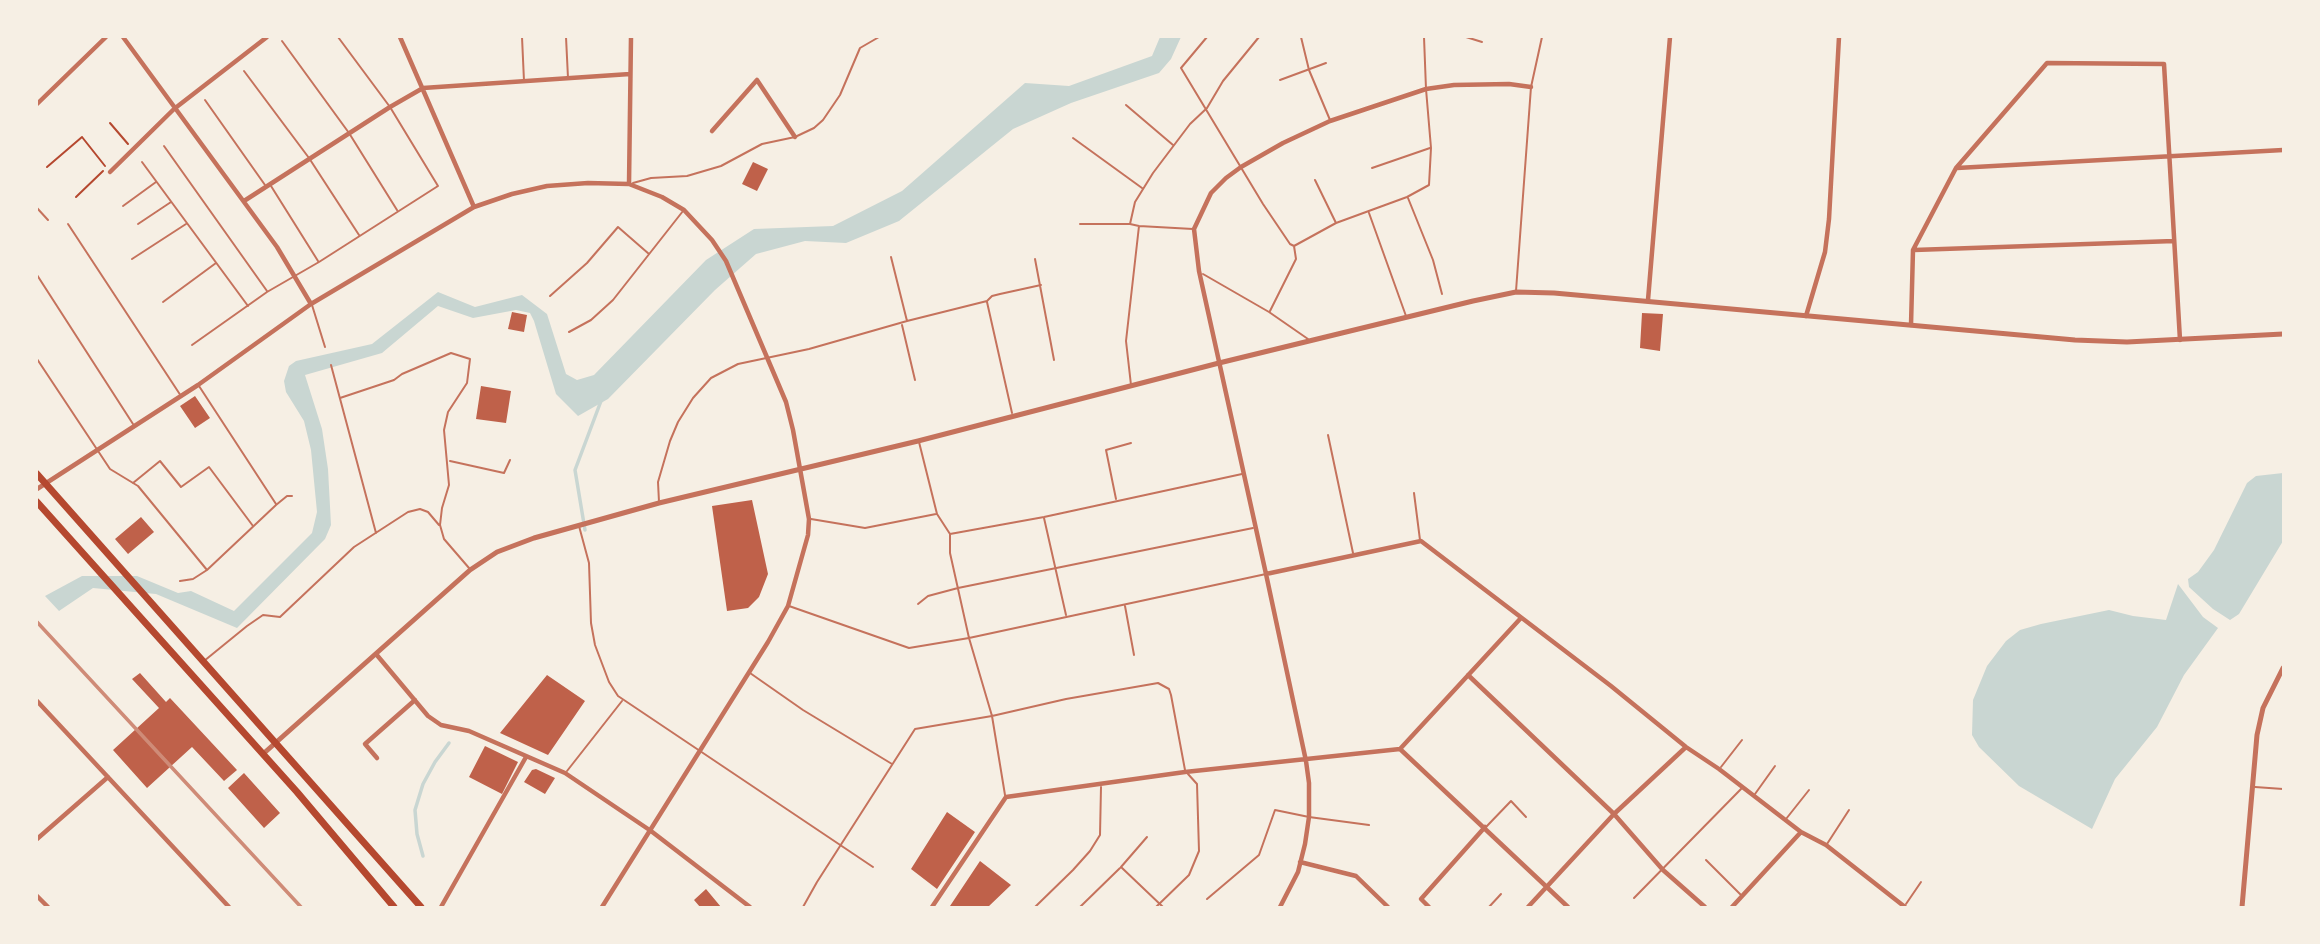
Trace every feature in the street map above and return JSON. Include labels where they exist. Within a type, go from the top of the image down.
[{"type":"main road","points":[[37,474],[421,907]]},
{"type":"main road","points":[[37,502],[263,754],[394,907]]},
{"type":"street","points":[[37,102],[106,37]]},
{"type":"street","points":[[123,37],[244,201],[296,275],[312,303]]},
{"type":"street","points":[[400,37],[474,207]]},
{"type":"street","points":[[629,184],[631,37]]},
{"type":"street","points":[[1648,300],[1670,37]]},
{"type":"street","points":[[1806,317],[1825,252],[1829,219],[1839,37]]},
{"type":"street","points":[[110,172],[174,109],[264,38]]},
{"type":"street","points":[[1911,325],[1913,250],[1956,168],[2047,63],[2164,64],[2180,341]]},
{"type":"street","points":[[244,201],[423,88],[631,75]]},
{"type":"street","points":[[712,131],[757,80],[795,137]]},
{"type":"street","points":[[1280,907],[1300,863],[1310,817],[1306,761],[1199,271],[1194,229],[1211,193],[1241,167],[1330,121],[1426,89],[1454,85],[1510,84],[1531,87]]},
{"type":"street","points":[[1956,168],[2283,150]]},
{"type":"street","points":[[37,489],[198,385],[312,303],[474,207],[547,186],[588,183],[629,184],[662,197],[684,210],[712,240],[726,261],[788,409],[809,519],[808,535],[788,606],[750,673],[602,907]]},
{"type":"street","points":[[1913,250],[2175,241]]},
{"type":"street","points":[[263,754],[470,569],[497,552],[534,538],[659,503],[1516,292],[1648,300],[1806,317],[2075,340],[2180,341],[2283,334]]},
{"type":"street","points":[[1266,574],[1421,541],[1686,747],[1755,795],[1801,832],[1826,845],[1905,907]]},
{"type":"street","points":[[932,907],[1006,797],[1185,772],[1400,749],[1520,619]]},
{"type":"street","points":[[376,654],[428,716],[442,725],[469,731],[565,773],[651,831],[750,907]]},
{"type":"street","points":[[2242,907],[2257,735],[2263,708],[2283,668]]},
{"type":"street","points":[[1468,675],[1614,814],[1663,870],[1705,907]]},
{"type":"street","points":[[377,758],[365,744],[415,700]]},
{"type":"street","points":[[37,701],[229,907]]},
{"type":"street","points":[[1528,907],[1614,814],[1686,747]]},
{"type":"street","points":[[1400,749],[1568,907]]},
{"type":"street","points":[[441,907],[526,757]]},
{"type":"street","points":[[37,839],[108,777]]},
{"type":"street","points":[[1429,907],[1421,899],[1485,827]]},
{"type":"street","points":[[1732,907],[1801,832]]},
{"type":"street","points":[[1300,863],[1356,876],[1388,907]]},
{"type":"street","points":[[37,896],[48,907]]},
{"type":"lane","points":[[192,345],[267,292],[438,186],[390,107],[338,37]]},
{"type":"lane","points":[[522,37],[524,82]]},
{"type":"lane","points":[[566,37],[568,79]]},
{"type":"lane","points":[[629,184],[651,178],[687,176],[721,166],[762,144],[795,137],[814,128],[823,120],[840,95],[860,48],[879,37]]},
{"type":"lane","points":[[1207,37],[1181,68],[1207,107],[1263,204],[1294,246],[1296,259],[1269,312]]},
{"type":"lane","points":[[1130,224],[1135,202],[1142,188],[1259,37]]},
{"type":"lane","points":[[1301,37],[1309,70],[1330,121]]},
{"type":"lane","points":[[1294,246],[1336,223],[1407,197],[1429,185],[1431,148],[1424,37]]},
{"type":"lane","points":[[1466,37],[1482,42]]},
{"type":"lane","points":[[1516,292],[1531,87],[1542,37]]},
{"type":"lane","points":[[282,41],[349,133],[398,211]]},
{"type":"lane","points":[[1280,80],[1326,63]]},
{"type":"lane","points":[[244,71],[309,158],[360,236]]},
{"type":"lane","points":[[205,100],[268,185],[319,262]]},
{"type":"lane","points":[[1126,105],[1173,145]]},
{"type":"lane","points":[[1073,138],[1142,188]]},
{"type":"lane","points":[[164,146],[267,292]]},
{"type":"lane","points":[[1371,168],[1431,148]]},
{"type":"lane","points":[[142,162],[248,306]]},
{"type":"lane","points":[[1315,180],[1336,223]]},
{"type":"lane","points":[[123,205],[157,181]]},
{"type":"lane","points":[[1407,197],[1433,260],[1442,294]]},
{"type":"lane","points":[[138,224],[172,201]]},
{"type":"lane","points":[[37,208],[48,220]]},
{"type":"lane","points":[[569,332],[591,320],[613,300],[684,210]]},
{"type":"lane","points":[[1369,212],[1407,318]]},
{"type":"lane","points":[[132,259],[187,223]]},
{"type":"lane","points":[[1080,224],[1130,224],[1194,229]]},
{"type":"lane","points":[[68,225],[181,396]]},
{"type":"lane","points":[[1131,386],[1126,341],[1139,226]]},
{"type":"lane","points":[[550,296],[587,263],[618,227],[650,255]]},
{"type":"lane","points":[[891,257],[907,321]]},
{"type":"lane","points":[[1035,259],[1054,360]]},
{"type":"lane","points":[[163,302],[217,262]]},
{"type":"lane","points":[[1199,271],[1269,312],[1311,342]]},
{"type":"lane","points":[[37,275],[134,425]]},
{"type":"lane","points":[[659,503],[658,481],[678,422],[711,377],[738,364],[809,349],[987,301],[992,296],[1041,285]]},
{"type":"lane","points":[[987,301],[1012,416]]},
{"type":"lane","points":[[312,303],[325,347]]},
{"type":"lane","points":[[902,324],[915,380]]},
{"type":"lane","points":[[340,398],[394,380],[451,353],[470,359],[467,383],[448,412],[444,430],[449,485],[440,525],[444,539],[470,569]]},
{"type":"lane","points":[[37,359],[110,469],[138,486],[207,570]]},
{"type":"lane","points":[[331,365],[376,533]]},
{"type":"lane","points":[[198,385],[276,505]]},
{"type":"lane","points":[[1328,435],[1353,554]]},
{"type":"lane","points":[[918,441],[937,514],[950,534],[950,553],[969,638],[992,716],[1006,797]]},
{"type":"lane","points":[[1116,500],[1106,450],[1131,443]]},
{"type":"lane","points":[[448,461],[503,473],[510,460]]},
{"type":"lane","points":[[133,483],[160,461],[181,487],[209,467],[253,526]]},
{"type":"lane","points":[[950,534],[1044,517],[1243,474]]},
{"type":"lane","points":[[1414,493],[1421,541]]},
{"type":"lane","points":[[180,581],[193,579],[207,570],[276,505],[287,496],[292,496]]},
{"type":"lane","points":[[204,661],[263,615],[280,617],[354,547],[408,512],[420,509],[428,512],[440,525]]},
{"type":"lane","points":[[809,519],[865,528],[937,514]]},
{"type":"lane","points":[[1044,517],[1066,617]]},
{"type":"lane","points":[[580,525],[589,563],[591,623],[595,645],[608,682],[622,700],[873,867]]},
{"type":"lane","points":[[918,604],[928,596],[958,588],[1255,527]]},
{"type":"lane","points":[[788,606],[909,648],[969,638],[1266,574]]},
{"type":"lane","points":[[1125,605],[1134,655]]},
{"type":"lane","points":[[750,673],[803,710],[892,764]]},
{"type":"lane","points":[[803,907],[915,729],[1158,683],[1169,689],[1185,772],[1197,784],[1199,851],[1189,875],[1156,907]]},
{"type":"lane","points":[[565,773],[622,700]]},
{"type":"lane","points":[[1719,769],[1742,740]]},
{"type":"lane","points":[[1755,795],[1775,766]]},
{"type":"lane","points":[[1035,907],[1073,870],[1100,835],[1101,783]]},
{"type":"lane","points":[[2251,787],[2283,789]]},
{"type":"lane","points":[[1634,898],[1743,788]]},
{"type":"lane","points":[[1786,819],[1809,790]]},
{"type":"lane","points":[[1485,827],[1511,801],[1526,817]]},
{"type":"lane","points":[[1207,899],[1259,855],[1275,810],[1370,825]]},
{"type":"lane","points":[[1826,845],[1849,810]]},
{"type":"lane","points":[[1080,907],[1147,837]]},
{"type":"lane","points":[[1706,860],[1742,896]]},
{"type":"lane","points":[[1121,867],[1163,907]]},
{"type":"lane","points":[[1905,907],[1921,882]]},
{"type":"lane","points":[[1489,907],[1502,894]]},
{"type":"path","points":[[110,123],[133,150]]},
{"type":"path","points":[[47,167],[82,137],[107,168],[76,197]]},
{"type":"shaded area","points":[[1160,37],[1181,37],[1171,59],[1159,73],[1071,103],[1013,129],[899,221],[846,243],[805,241],[756,254],[715,290],[608,399],[578,416],[556,394],[530,313],[516,310],[473,318],[438,306],[382,353],[305,375],[322,429],[328,469],[331,525],[325,539],[237,628],[156,594],[93,588],[59,611],[45,596],[82,576],[137,576],[178,593],[191,591],[234,611],[312,533],[317,512],[311,450],[304,421],[286,392],[284,381],[289,366],[296,361],[372,344],[438,292],[475,307],[522,295],[547,314],[566,374],[577,380],[594,375],[706,260],[754,229],[833,226],[902,191],[1025,83],[1069,86],[1152,56]]},
{"type":"shaded area","points":[[2283,473],[2283,541],[2239,614],[2230,620],[2189,587],[2188,579],[2198,572],[2214,550],[2247,483],[2256,476]]},
{"type":"shaded area","points":[[2178,584],[2203,617],[2218,628],[2184,675],[2157,727],[2115,779],[2092,829],[2019,786],[1979,747],[1972,735],[1973,700],[1987,666],[2006,641],[2020,630],[2109,610],[2166,620]]},
{"type":"building","points":[[753,162],[768,169],[757,191],[742,184]]},
{"type":"building","points":[[512,312],[527,315],[524,332],[508,329]]},
{"type":"building","points":[[1642,313],[1663,314],[1660,351],[1640,348]]},
{"type":"building","points":[[481,386],[511,391],[506,423],[476,419]]},
{"type":"building","points":[[195,396],[210,418],[195,428],[180,406]]},
{"type":"building","points":[[752,500],[768,574],[759,597],[748,608],[727,611],[712,506]]},
{"type":"building","points":[[141,517],[154,532],[128,554],[115,539]]},
{"type":"building","points":[[140,673],[166,702],[170,698],[237,770],[224,781],[192,747],[147,788],[113,750],[159,708],[132,679]]},
{"type":"building","points":[[547,675],[585,701],[548,755],[500,733]]},
{"type":"building","points":[[485,746],[518,762],[502,794],[469,777]]},
{"type":"building","points":[[536,769],[555,778],[545,794],[524,782],[532,770]]},
{"type":"building","points":[[244,773],[280,813],[264,828],[228,788]]},
{"type":"building","points":[[947,812],[975,832],[937,889],[911,869]]},
{"type":"building","points":[[980,861],[1011,885],[988,907],[950,906]]},
{"type":"building","points":[[706,889],[721,907],[700,907],[694,900]]},
{"type":"waterway","points":[[585,530],[575,470],[601,401]]},
{"type":"waterway","points":[[423,856],[417,834],[415,810],[423,784],[449,743]]},
{"type":"railway","points":[[37,622],[301,907]]}]
